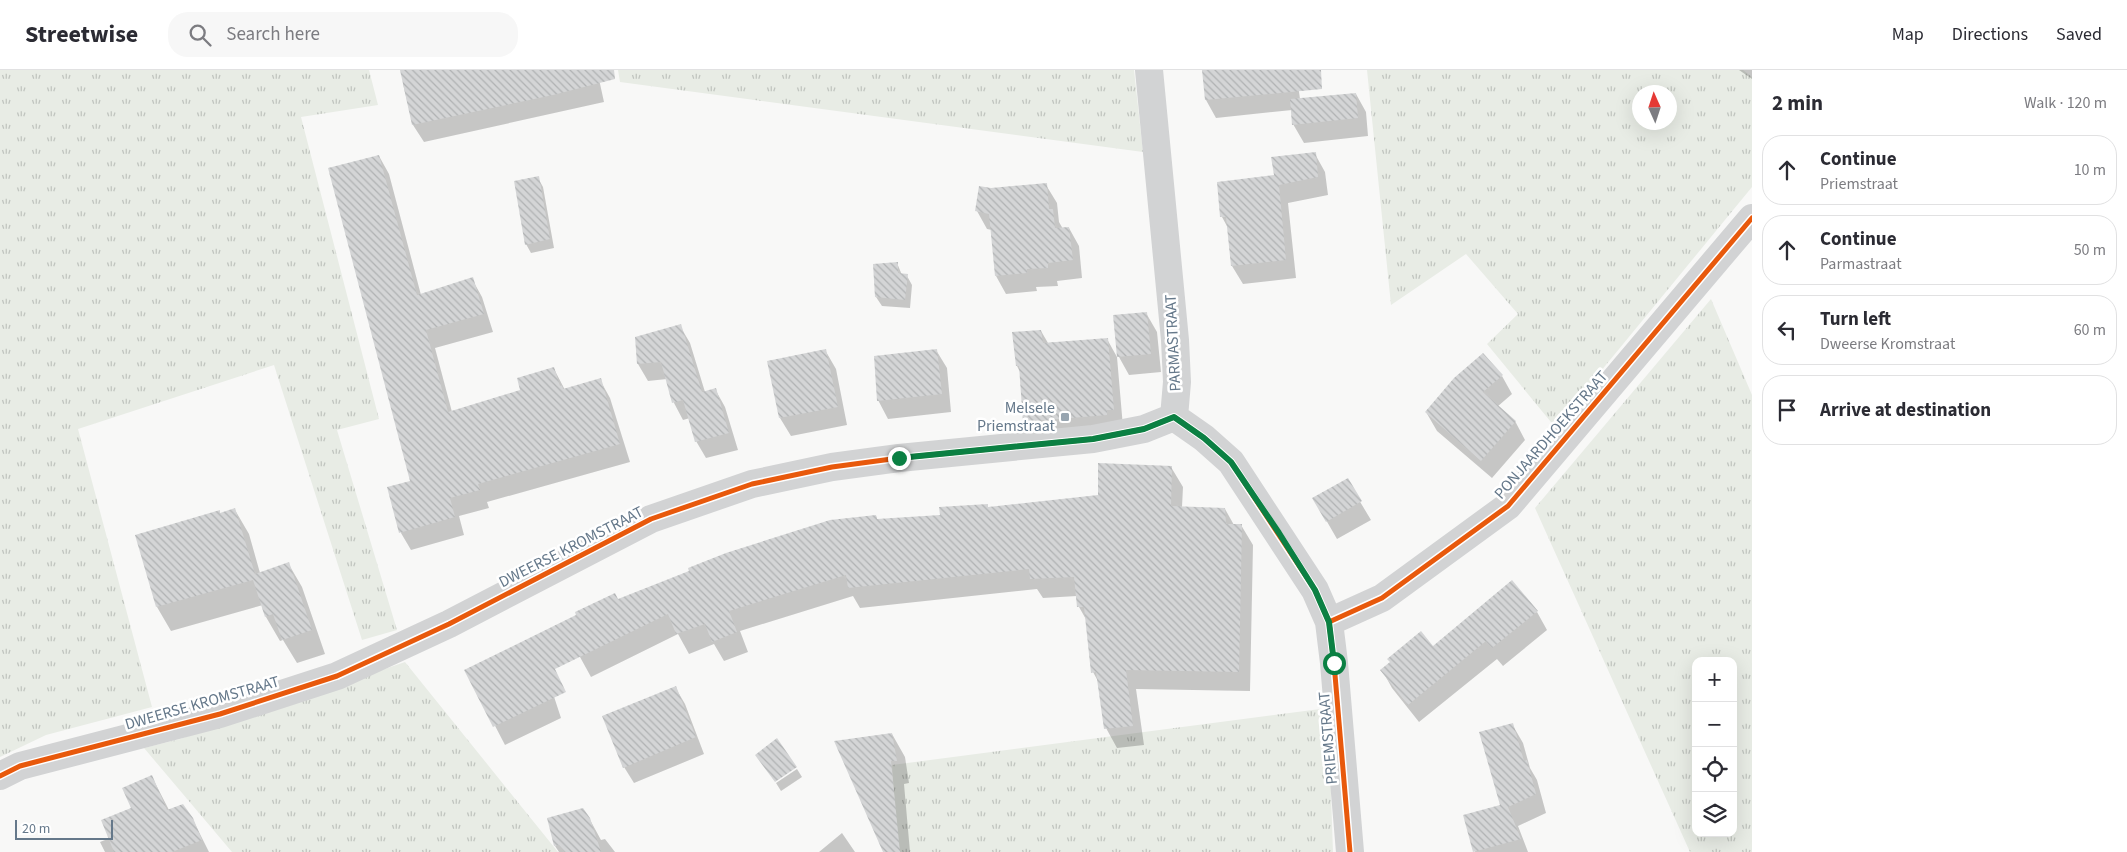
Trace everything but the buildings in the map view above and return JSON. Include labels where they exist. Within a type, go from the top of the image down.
[{"type":"street","name":"PARMASTRAAT","points":[[1149,70],[1175,340],[1178,382],[1174,417]]},
{"type":"street","name":"PONJAARDHOEKSTRAAT","points":[[1329,622],[1382,598],[1508,506],[1752,218]]},
{"type":"street","points":[[1174,417],[1204,438],[1231,462],[1315,590],[1329,622]]},
{"type":"street","name":"DWEERSE KROMSTRAAT","points":[[0,776],[20,766],[220,714],[337,676],[449,624],[651,519],[752,484],[832,467],[899,458],[1093,439],[1144,429],[1174,417]]},
{"type":"street","name":"PRIEMSTRAAT","points":[[1329,622],[1350,852]]},
{"type":"green space","points":[[0,70],[369,70],[378,105],[301,117],[379,419],[337,430],[397,630],[362,640],[274,365],[78,429],[152,707],[46,735],[0,757]]},
{"type":"green space","points":[[618,70],[1134,70],[1143,152],[620,82]]},
{"type":"green space","points":[[1367,70],[1743,70],[1752,77],[1752,187],[1555,427],[1487,344],[1518,314],[1466,254],[1391,305]]},
{"type":"green space","points":[[1711,299],[1752,395],[1752,852],[1690,852],[1535,508]]},
{"type":"green space","points":[[405,662],[558,852],[232,852],[144,748],[180,739]]},
{"type":"green space","points":[[1328,708],[1333,852],[898,852],[892,765]]},
{"type":"cycle path","points":[[1329,622],[1382,598],[1508,506],[1752,218]]},
{"type":"cycle path","points":[[0,776],[20,766],[220,714],[337,676],[449,624],[651,519],[752,484],[832,467],[899,458],[1093,439],[1144,429],[1174,417],[1204,438],[1231,462],[1315,590],[1329,622],[1350,852]]},
{"type":"place","name":"Melsele Priemstraat","points":[[1065,417]]},
{"type":"route","points":[[899,458],[1093,439],[1144,429],[1174,417],[1204,438],[1231,462],[1279,533],[1315,590],[1329,622],[1334,663]]}]
